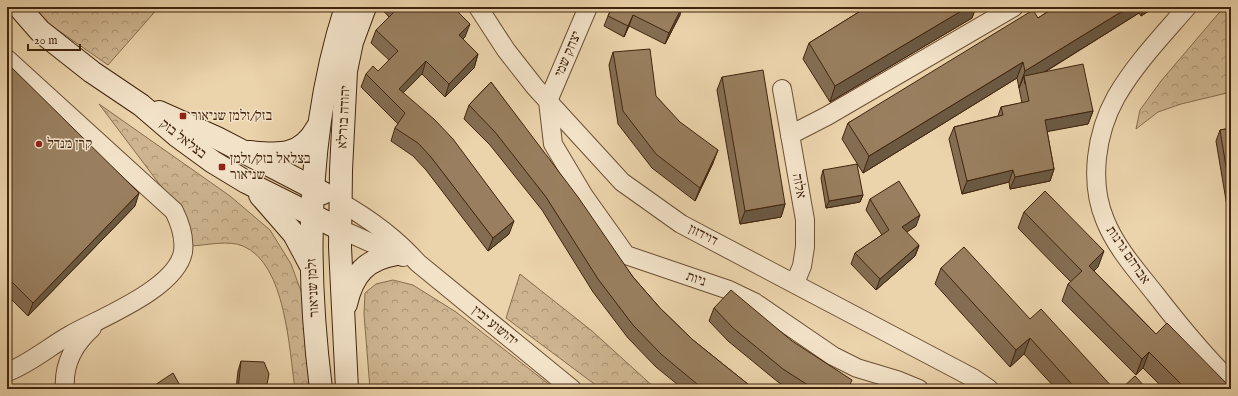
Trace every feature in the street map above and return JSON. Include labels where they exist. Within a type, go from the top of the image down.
[{"type":"street","name":"בצלאל בזק","points":[[18,7],[40,31],[92,72],[141,105],[176,135],[213,162],[246,182],[312,216]]},
{"type":"street","name":"יהודה בורלא","points":[[313,187],[318,128],[329,64],[346,7]]},
{"type":"street","name":"יהודה בורלא","points":[[340,229],[346,71],[352,42],[365,7]]},
{"type":"street","name":"דוידזון","points":[[478,7],[506,50],[548,101],[622,182],[681,224],[973,378],[989,389]]},
{"type":"street","name":"יצחק שמי","points":[[548,101],[588,7]]},
{"type":"street","points":[[790,136],[1014,7]]},
{"type":"street","name":"אברהם גרנות","points":[[1187,7],[1135,68],[1116,98],[1105,124],[1099,147],[1097,170],[1098,195],[1105,220],[1118,244],[1137,272],[1178,323],[1231,382]]},
{"type":"street","points":[[7,59],[174,210],[180,222],[183,245],[182,254],[164,282],[140,299],[71,335],[23,365],[7,372]]},
{"type":"street","name":"אלזה","points":[[782,89],[806,220],[805,247],[802,266],[794,283]]},
{"type":"street","name":"ניות","points":[[548,101],[554,144],[584,196],[626,256],[728,290],[754,302],[833,356],[857,368],[897,380],[919,389]]},
{"type":"street","name":"בצלאל בזק","points":[[141,105],[188,124],[340,202]]},
{"type":"street","points":[[243,151],[274,153],[296,151],[311,139],[318,128]]},
{"type":"street","points":[[246,182],[286,224],[301,247],[311,267]]},
{"type":"street","name":"זלמן שניאור","points":[[313,187],[311,267],[321,389]]},
{"type":"street","name":"יהושוע יבין","points":[[340,202],[384,229],[404,247],[418,263],[572,389]]},
{"type":"street","name":"יהושוע יבין","points":[[312,216],[418,263]]},
{"type":"street","name":"זלמן שניאור","points":[[340,229],[342,319],[347,389]]},
{"type":"street","points":[[342,319],[350,288],[357,275],[368,264],[387,256],[397,254]]},
{"type":"street","points":[[65,389],[64,379],[68,361],[77,345],[100,320]]},
{"type":"green space","points":[[33,7],[159,7],[108,65],[45,21]]},
{"type":"green space","points":[[1224,7],[1231,7],[1231,92],[1181,104],[1158,112],[1136,129],[1140,110],[1161,81]]},
{"type":"green space","points":[[99,104],[230,196],[270,230],[291,264],[308,310],[314,389],[295,389],[283,309],[277,289],[268,270],[257,256],[243,246],[237,244],[225,243],[192,246],[179,210]]},
{"type":"green space","points":[[520,274],[592,331],[656,389],[601,389],[506,318]]},
{"type":"green space","points":[[393,280],[413,285],[456,312],[555,389],[370,389],[364,314],[365,293],[376,284]]},
{"type":"building","points":[[397,7],[453,7],[470,24],[459,35],[478,54],[449,84],[426,61],[399,89],[435,120],[453,139],[514,221],[493,238],[431,157],[418,143],[395,128],[405,113],[366,74],[373,66],[378,71],[398,51],[376,30],[398,8]]},
{"type":"building","points":[[612,7],[682,7],[669,33],[633,15],[628,26],[608,16]]},
{"type":"building","points":[[867,7],[968,7],[835,86],[809,43]]},
{"type":"building","points":[[1055,7],[1129,7],[1025,71],[1023,62],[869,156],[848,123],[1033,10],[1038,18]]},
{"type":"building","points":[[650,49],[656,96],[680,122],[718,150],[700,188],[656,154],[623,111],[613,52]]},
{"type":"building","name":"קרן מנדל","points":[[7,63],[139,193],[33,303],[7,277]]},
{"type":"building","points":[[1083,64],[1093,111],[1045,120],[1054,169],[1015,177],[1013,170],[967,181],[954,127],[1003,115],[1001,107],[1029,101],[1024,76]]},
{"type":"building","points":[[763,70],[785,204],[745,211],[722,77]]},
{"type":"building","points":[[491,82],[578,197],[633,277],[660,308],[693,340],[754,389],[703,389],[661,354],[633,325],[598,279],[546,197],[495,132],[469,105]]},
{"type":"building","points":[[1231,128],[1231,197],[1220,130]]},
{"type":"building","points":[[857,164],[863,195],[829,201],[823,170]]},
{"type":"building","points":[[899,181],[920,215],[902,227],[919,245],[880,279],[855,253],[889,230],[870,199]]},
{"type":"building","points":[[1045,191],[1104,251],[1089,266],[1156,334],[1167,323],[1231,389],[1186,389],[1149,352],[1142,359],[1068,284],[1082,271],[1024,212]]},
{"type":"building","points":[[964,247],[1030,319],[1041,309],[1114,389],[1076,389],[1030,338],[1016,350],[941,268]]},
{"type":"building","points":[[731,290],[792,341],[852,380],[848,389],[814,389],[783,369],[733,328],[714,308]]},
{"type":"building","points":[[241,361],[264,362],[269,374],[266,389],[238,389]]},
{"type":"building","points":[[173,373],[182,389],[154,389],[152,387]]},
{"type":"building","points":[[1135,376],[1147,389],[1121,389]]},
{"type":"place","name":"בזק/זלמן שניאור","points":[[183,116]]},
{"type":"place","name":"קרן מנדל","points":[[39,144]]},
{"type":"place","name":"בצלאל בזק/זלמן שניאור","points":[[222,167]]}]
